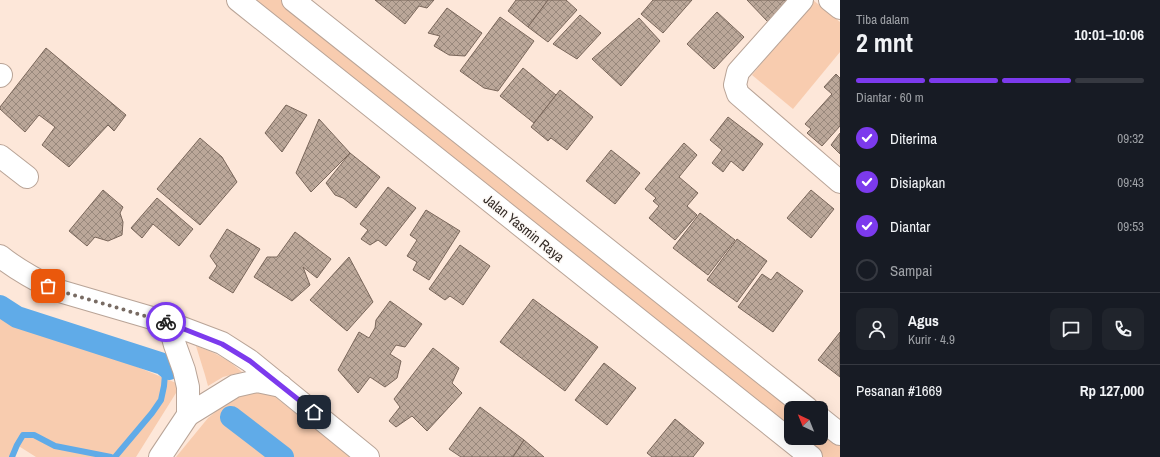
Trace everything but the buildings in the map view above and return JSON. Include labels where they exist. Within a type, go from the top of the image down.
[{"type":"street","name":"Jalan Yasmin Raya","points":[[238,0],[811,457]]},
{"type":"street","points":[[802,0],[738,72],[735,85],[738,94],[840,182]]},
{"type":"street","points":[[830,0],[840,8]]},
{"type":"street","points":[[279,33],[301,2],[798,401]]},
{"type":"street","points":[[0,156],[27,177]]},
{"type":"street","points":[[0,256],[10,265],[56,290],[169,323],[222,344],[250,361],[368,457]]},
{"type":"street","points":[[169,323],[188,387],[188,415]]},
{"type":"street","points":[[160,457],[188,415],[235,386],[257,381],[280,386]]},
{"type":"street","points":[[828,425],[840,434]]},
{"type":"shaded area","points":[[238,0],[293,0],[784,402],[784,435]]},
{"type":"shaded area","points":[[813,0],[840,22],[840,52],[793,109],[752,75]]},
{"type":"shaded area","points":[[0,303],[17,317],[181,385],[136,457],[36,457],[17,445],[12,457],[0,457]]},
{"type":"shaded area","points":[[196,346],[220,356],[242,372],[223,377],[208,386]]},
{"type":"shaded area","points":[[249,392],[269,392],[350,457],[176,457],[208,418],[230,400]]},
{"type":"shaded area","points":[[828,425],[840,434],[840,457],[811,457],[796,445],[828,445]]},
{"type":"waterway","points":[[0,306],[17,317],[163,364],[169,369]]},
{"type":"waterway","points":[[115,457],[161,400],[165,374],[163,364]]},
{"type":"waterway","points":[[231,417],[283,457]]},
{"type":"waterway","points":[[12,457],[23,435],[34,435],[55,446],[111,457]]},
{"type":"way so far","points":[[48,286],[56,290],[166,322]]},
{"type":"route","points":[[166,322],[222,344],[250,361],[314,412]]}]
